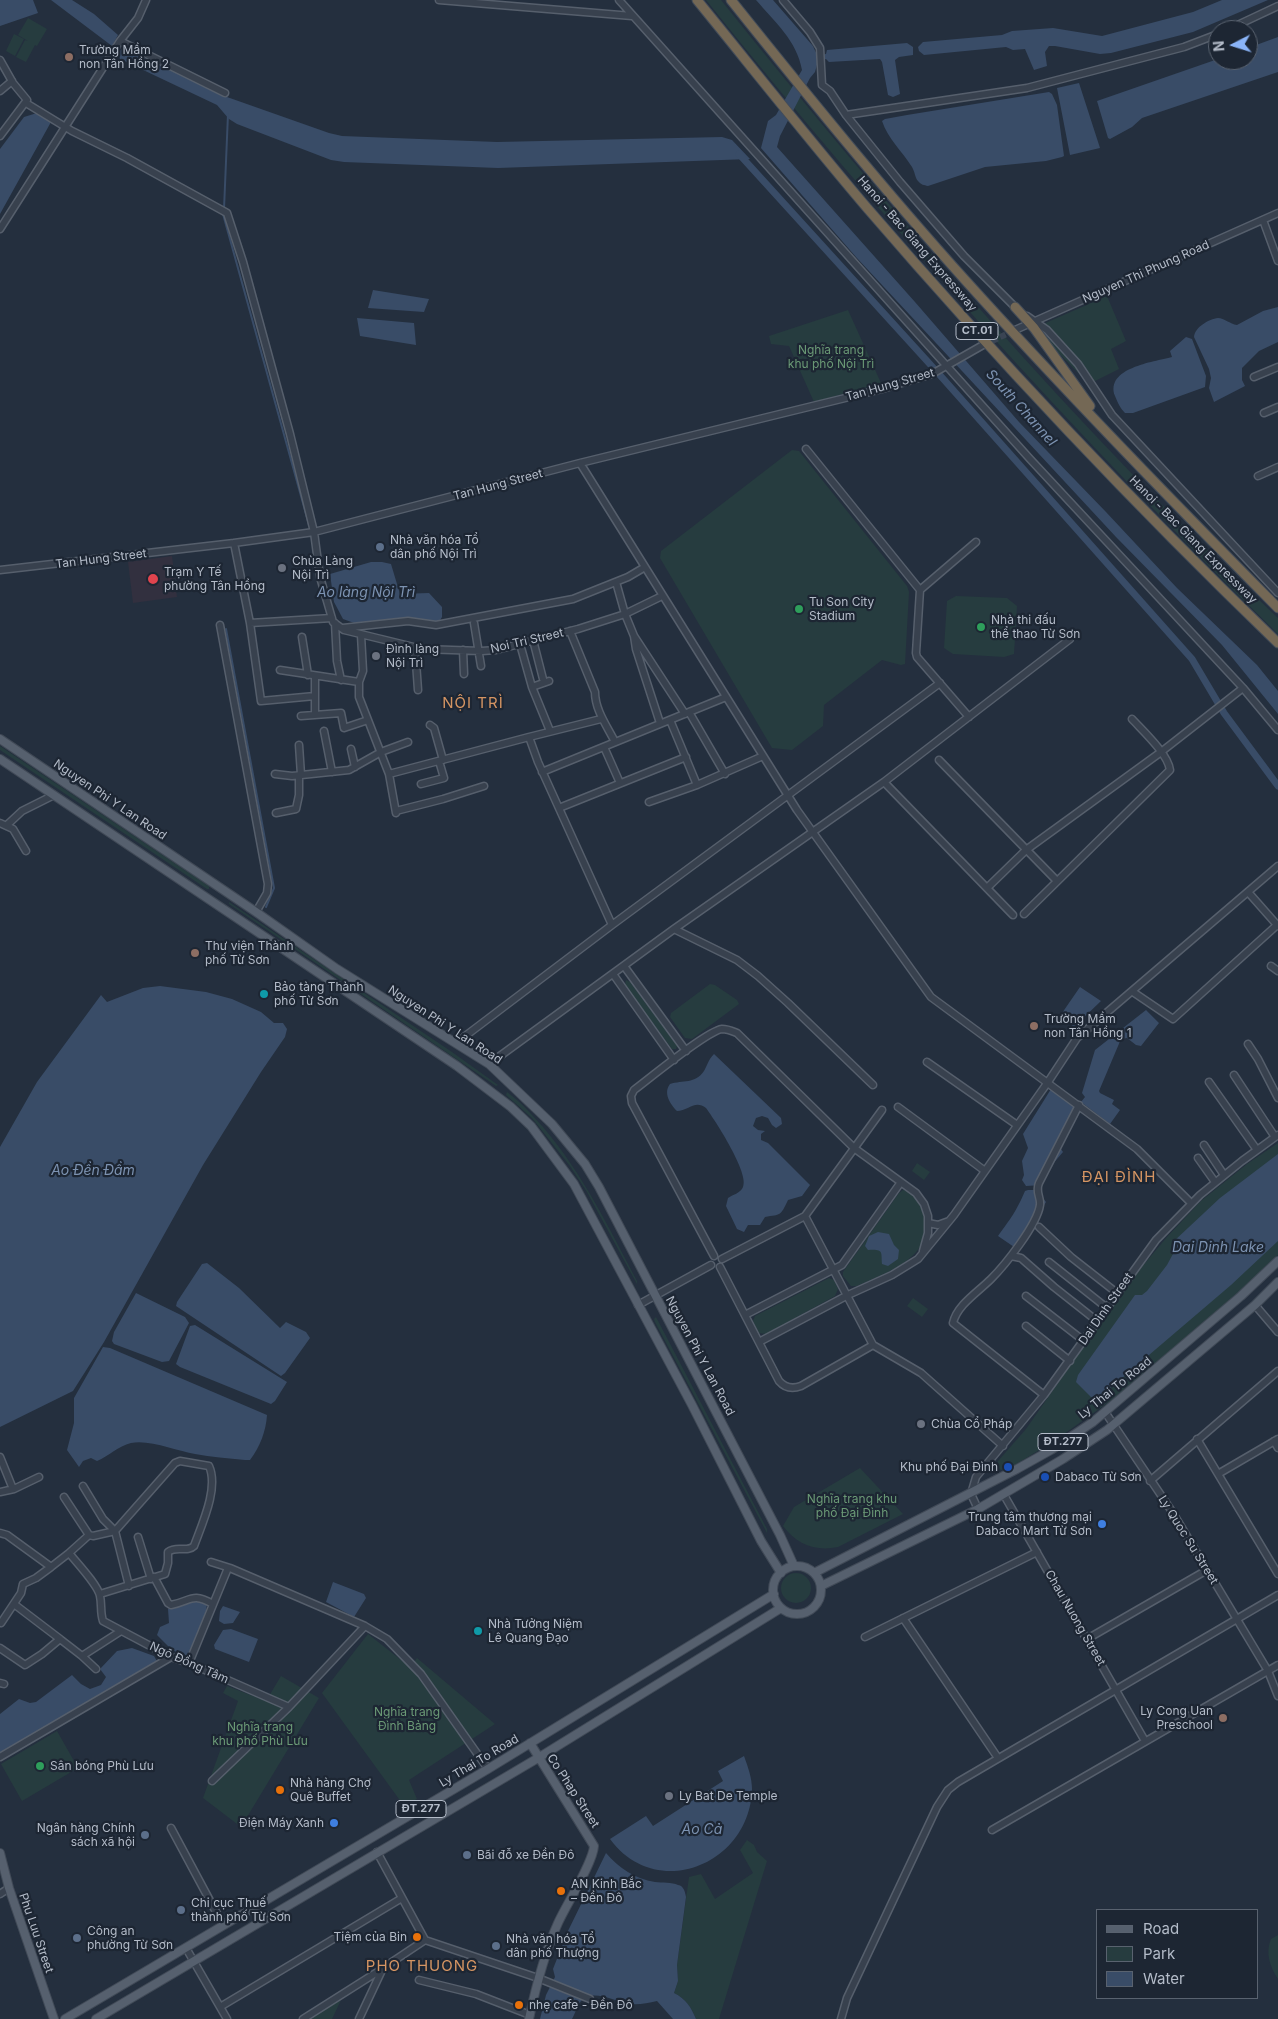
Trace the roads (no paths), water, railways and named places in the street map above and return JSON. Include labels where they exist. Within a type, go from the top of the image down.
[{"type":"highway","name":"Hanoi - Bac Giang Expressway","points":[[697,0],[868,208],[946,298],[1086,449],[1229,596],[1278,643]]},
{"type":"highway","name":"Hanoi - Bac Giang Expressway","points":[[731,0],[882,184],[966,281],[1104,430],[1278,608]]},
{"type":"highway","points":[[1015,307],[1032,322],[1085,401],[1169,496]]},
{"type":"main road","name":"Nguyen Phi Y Lan Road","points":[[0,739],[337,969],[489,1064],[552,1124],[585,1164],[619,1223],[780,1535],[794,1566]]},
{"type":"main road","points":[[0,759],[457,1066],[522,1118],[556,1157],[581,1195],[692,1405],[761,1542],[781,1573]]},
{"type":"main road","points":[[212,903],[222,889]]},
{"type":"main road","name":"Ly Thai To Road","points":[[814,1573],[971,1494],[1050,1450],[1105,1412],[1246,1292],[1278,1261]]},
{"type":"main road","name":"Ly Thai To Road","points":[[821,1586],[978,1509],[1063,1460],[1113,1424],[1278,1282]]},
{"type":"main road","points":[[794,1566],[803,1567],[814,1573],[821,1586],[819,1600],[809,1611],[795,1614],[781,1608],[774,1594],[774,1584],[781,1573],[794,1566]]},
{"type":"main road","name":"Ly Thai To Road","points":[[64,2019],[488,1769],[774,1594]]},
{"type":"main road","name":"ĐT.277","points":[[96,2019],[538,1758],[781,1608]]},
{"type":"main road","name":"Co Phap Street","points":[[530,1743],[594,1846],[592,1856],[557,1925],[538,1978],[530,2017]]},
{"type":"main road","points":[[370,1839],[377,1852]]},
{"type":"main road","name":"Phu Luu Street","points":[[0,1853],[9,1888],[54,2019]]},
{"type":"street","points":[[0,230],[120,41],[138,18],[146,0]]},
{"type":"street","points":[[439,0],[632,16]]},
{"type":"street","points":[[619,0],[1030,459],[1243,688],[1278,730]]},
{"type":"street","points":[[783,0],[810,32],[820,48],[821,83],[830,91],[846,116],[900,182],[958,249],[1015,307]]},
{"type":"street","points":[[1248,20],[1278,6]]},
{"type":"street","points":[[846,116],[1027,88],[1184,47],[1208,38]]},
{"type":"street","points":[[120,41],[225,94]]},
{"type":"street","points":[[0,60],[12,81],[27,100],[1,133]]},
{"type":"street","points":[[0,91],[12,81]]},
{"type":"street","points":[[26,103],[65,127],[128,158],[227,213],[248,281],[314,532],[320,577],[334,621],[337,661],[341,680]]},
{"type":"street","name":"Nguyen Thi Phung Road","points":[[1015,330],[1278,213]]},
{"type":"street","points":[[1263,220],[1278,261]]},
{"type":"street","points":[[1032,322],[1047,330],[1078,364],[1112,415],[1278,593]]},
{"type":"street","name":"Tan Hung Street","points":[[0,570],[314,532],[580,463],[882,389],[932,374],[982,345]]},
{"type":"street","points":[[1254,377],[1278,367]]},
{"type":"street","points":[[1264,413],[1278,407]]},
{"type":"street","points":[[806,449],[920,590],[917,657],[968,717]]},
{"type":"street","points":[[580,463],[788,796],[932,997],[1137,1149],[1191,1203]]},
{"type":"street","points":[[1258,476],[1278,467]]},
{"type":"street","points":[[920,590],[976,542]]},
{"type":"street","points":[[234,543],[250,623],[261,701],[315,696]]},
{"type":"street","points":[[342,628],[399,622],[436,625],[573,599],[616,582],[645,567]]},
{"type":"street","points":[[616,582],[625,614],[634,636],[687,713],[725,774]]},
{"type":"street","name":"Noi Tri Street","points":[[334,621],[342,628],[361,635],[415,648],[496,650],[570,631],[625,614],[662,596]]},
{"type":"street","points":[[250,623],[334,621]]},
{"type":"street","points":[[474,623],[480,666]]},
{"type":"street","points":[[220,625],[268,884],[266,893],[256,912]]},
{"type":"street","points":[[570,631],[595,692],[595,698],[602,719],[615,742]]},
{"type":"street","points":[[361,635],[363,671],[359,682],[359,697],[382,752],[389,774],[396,812],[484,786]]},
{"type":"street","points":[[634,636],[636,649],[660,723]]},
{"type":"street","points":[[302,637],[312,675],[315,715]]},
{"type":"street","points":[[489,1064],[674,929],[884,782],[1070,639]]},
{"type":"street","points":[[532,687],[546,680],[533,640]]},
{"type":"street","points":[[520,644],[532,687],[550,731]]},
{"type":"street","points":[[415,648],[418,690]]},
{"type":"street","points":[[463,650],[464,674]]},
{"type":"street","points":[[280,670],[359,682]]},
{"type":"street","points":[[456,1043],[612,925],[940,683]]},
{"type":"street","points":[[987,888],[1026,850],[1161,752],[1243,688]]},
{"type":"street","points":[[542,772],[726,697]]},
{"type":"street","points":[[301,716],[341,713],[344,728],[368,720]]},
{"type":"street","points":[[389,774],[602,719]]},
{"type":"street","points":[[1024,914],[1056,880],[1170,770],[1161,752],[1132,719]]},
{"type":"street","points":[[670,720],[697,785]]},
{"type":"street","points":[[421,784],[444,778],[434,728],[430,725]]},
{"type":"street","points":[[324,731],[332,772]]},
{"type":"street","points":[[529,737],[542,772],[612,925]]},
{"type":"street","points":[[275,774],[300,775],[349,770],[382,752],[408,742]]},
{"type":"street","points":[[276,813],[296,809],[300,775],[299,746]]},
{"type":"street","points":[[604,747],[620,783]]},
{"type":"street","points":[[351,748],[356,767]]},
{"type":"street","points":[[649,802],[725,774],[763,756]]},
{"type":"street","points":[[559,808],[686,757]]},
{"type":"street","points":[[939,760],[1056,880]]},
{"type":"street","points":[[884,782],[1013,915]]},
{"type":"street","points":[[7,825],[22,811],[54,795]]},
{"type":"street","points":[[0,823],[13,828],[26,851]]},
{"type":"street","points":[[759,1342],[848,1295],[899,1271],[922,1254],[985,1171],[1077,1038],[1278,866]]},
{"type":"street","points":[[1133,992],[1173,1019],[1278,926],[1248,892]]},
{"type":"street","points":[[674,929],[736,960],[758,976],[873,1085]]},
{"type":"street","points":[[624,966],[686,1051]]},
{"type":"street","points":[[1271,966],[1278,972]]},
{"type":"street","points":[[613,974],[674,1060]]},
{"type":"street","points":[[722,1259],[714,1256],[631,1100],[634,1090],[686,1051],[714,1032],[722,1029],[738,1033],[854,1148],[916,1193],[924,1204],[928,1223],[928,1233],[922,1254]]},
{"type":"street","points":[[1248,1044],[1278,1098]]},
{"type":"street","points":[[927,1062],[1017,1125]]},
{"type":"street","points":[[1234,1075],[1277,1136]]},
{"type":"street","points":[[1209,1082],[1258,1150]]},
{"type":"street","points":[[1044,1396],[953,1323],[954,1318],[964,1304],[991,1279],[1011,1256],[1029,1229],[1040,1207],[1037,1188],[1079,1105]]},
{"type":"street","points":[[898,1107],[985,1171]]},
{"type":"street","points":[[722,1259],[805,1216],[882,1110]]},
{"type":"street","name":"Dai Dinh Street","points":[[971,1494],[976,1478],[1044,1396],[1156,1240],[1191,1203],[1215,1182],[1277,1136]]},
{"type":"street","points":[[1204,1145],[1224,1175]]},
{"type":"street","points":[[1198,1158],[1215,1182]]},
{"type":"street","points":[[745,1316],[842,1265],[901,1182]]},
{"type":"street","points":[[805,1216],[873,1345],[921,1373],[1003,1446]]},
{"type":"street","points":[[928,1223],[938,1225],[948,1221]]},
{"type":"street","points":[[1039,1227],[1071,1257],[1117,1293]]},
{"type":"street","points":[[711,1265],[710,1261],[714,1256]]},
{"type":"street","points":[[1011,1256],[1020,1258],[1098,1321]]},
{"type":"street","points":[[720,1268],[723,1264],[722,1259]]},
{"type":"street","points":[[1049,1262],[1107,1308]]},
{"type":"street","points":[[638,1305],[711,1265]]},
{"type":"street","points":[[711,1265],[720,1268]]},
{"type":"street","points":[[720,1268],[779,1381],[785,1386],[793,1388],[801,1386],[873,1345]]},
{"type":"street","points":[[1026,1296],[1084,1341]]},
{"type":"street","points":[[1254,1304],[1278,1332]]},
{"type":"street","points":[[1026,1326],[1070,1360]]},
{"type":"street","points":[[1150,1481],[1278,1371]]},
{"type":"street","name":"Ly Quoc Su Street","points":[[1105,1412],[1173,1513],[1276,1683],[1278,1696]]},
{"type":"street","points":[[1198,1439],[1278,1574]]},
{"type":"street","points":[[1218,1474],[1276,1440],[1278,1448]]},
{"type":"street","points":[[0,1457],[13,1489]]},
{"type":"street","points":[[64,1497],[89,1534],[94,1536],[115,1531],[175,1462],[180,1461],[209,1466],[213,1474],[209,1502],[194,1546],[188,1549],[171,1550],[168,1552],[165,1574],[100,1594],[68,1553]]},
{"type":"street","points":[[0,1492],[13,1489],[40,1477]]},
{"type":"street","points":[[83,1486],[103,1519],[115,1531],[128,1586]]},
{"type":"street","points":[[971,1494],[978,1509]]},
{"type":"street","name":"Chau Nuong Street","points":[[1004,1495],[1117,1689],[1145,1741]]},
{"type":"street","points":[[0,1533],[7,1534],[51,1567]]},
{"type":"street","points":[[1,1624],[14,1604],[23,1584],[36,1578],[51,1567],[89,1534]]},
{"type":"street","points":[[138,1537],[153,1578],[168,1603],[171,1605],[201,1597],[213,1604]]},
{"type":"street","points":[[866,1637],[1037,1552]]},
{"type":"street","points":[[211,1562],[365,1626],[392,1644],[420,1674],[488,1769]]},
{"type":"street","points":[[189,1663],[228,1568]]},
{"type":"street","points":[[1087,1638],[1207,1570]]},
{"type":"street","name":"Ngõ Đồng Tâm","points":[[100,1594],[100,1613],[103,1621],[171,1657],[289,1706]]},
{"type":"street","points":[[841,2019],[847,1998],[937,1807],[948,1790],[998,1758],[1278,1595]]},
{"type":"street","points":[[14,1604],[96,1669]]},
{"type":"street","points":[[903,1618],[998,1758]]},
{"type":"street","points":[[212,1781],[289,1706],[365,1626]]},
{"type":"street","points":[[82,1656],[121,1630]]},
{"type":"street","points":[[0,1648],[25,1665],[60,1639]]},
{"type":"street","points":[[0,1757],[171,1657]]},
{"type":"street","points":[[992,1830],[1278,1665]]},
{"type":"street","points":[[171,1828],[223,1925]]},
{"type":"street","points":[[377,1852],[425,1940],[538,1978],[590,2000]]},
{"type":"street","points":[[0,1894],[9,1888]]},
{"type":"street","points":[[220,2007],[402,1898]]},
{"type":"street","points":[[303,2019],[425,1940]]},
{"type":"street","points":[[186,1948],[227,2019]]},
{"type":"street","points":[[359,2019],[383,1968]]},
{"type":"street","points":[[419,1980],[476,1994],[530,2017]]},
{"type":"water","points":[[0,0],[33,0],[38,13],[0,26]]},
{"type":"water","points":[[51,0],[72,0],[94,14],[118,35],[112,46]]},
{"type":"water","name":"South Channel","points":[[756,0],[773,0],[813,46],[817,55],[826,54],[827,50],[907,43],[913,47],[913,55],[899,57],[895,60],[900,94],[893,97],[888,95],[880,59],[829,62],[826,59],[818,61],[815,72],[810,78],[780,136],[777,147],[1019,422],[1177,588],[1257,665],[1278,691],[1278,714],[1222,645],[1116,537],[856,257],[761,148],[768,121],[776,115],[802,70],[790,41],[778,24]]},
{"type":"water","points":[[1222,0],[1268,0],[1221,20],[1208,20],[1208,26],[1193,32],[1111,53],[1100,54],[1049,46],[1045,52],[1047,66],[1034,70],[1025,49],[1013,50],[1006,47],[924,55],[919,51],[918,47],[923,42],[1053,28],[1102,36],[1193,12]]},
{"type":"water","points":[[1278,37],[1278,72],[1142,118],[1132,127],[1110,139],[1108,138],[1097,101],[1208,62],[1208,70],[1258,70],[1258,44]]},
{"type":"water","points":[[123,48],[227,97],[342,136],[497,142],[722,137],[732,140],[750,159],[498,168],[331,160],[237,124],[229,119],[217,105],[120,59],[118,52]]},
{"type":"water","points":[[1079,83],[1100,148],[1070,155],[1057,88]]},
{"type":"water","points":[[1049,92],[1052,94],[1057,105],[1064,156],[1046,161],[985,167],[928,186],[921,184],[917,180],[912,167],[891,139],[882,121],[907,115]]},
{"type":"water","points":[[37,113],[51,122],[0,214],[0,149],[24,117]]},
{"type":"water","points":[[373,290],[429,299],[424,312],[368,308]]},
{"type":"water","points":[[1278,307],[1278,342],[1259,351],[1242,368],[1242,380],[1245,386],[1214,402],[1209,388],[1211,378],[1209,369],[1194,337],[1197,330],[1207,322],[1218,318],[1237,325],[1263,311]]},
{"type":"water","points":[[357,318],[414,323],[416,345],[360,336]]},
{"type":"water","points":[[1186,337],[1192,339],[1206,376],[1205,387],[1133,413],[1125,413],[1115,396],[1114,386],[1117,379],[1124,373],[1143,364],[1172,357],[1170,351]]},
{"type":"water","name":"Ao làng Nội Trì","points":[[371,562],[391,564],[400,594],[429,593],[442,607],[442,617],[439,622],[405,618],[357,624],[343,619],[334,602],[330,574]]},
{"type":"water","name":"Ao Đền Đầm","points":[[160,986],[206,992],[232,999],[261,1012],[274,1023],[283,1023],[287,1029],[285,1037],[203,1165],[104,1342],[73,1391],[0,1427],[0,1147],[37,1082],[101,995],[107,1002],[143,988]]},
{"type":"water","points":[[1080,987],[1101,1001],[1074,1027],[1060,1016]]},
{"type":"water","points":[[1146,1010],[1159,1023],[1141,1046],[1136,1045],[1127,1038],[1121,1039],[1099,1091],[1114,1100],[1112,1104],[1120,1110],[1110,1124],[1081,1102],[1085,1097],[1082,1093],[1095,1050]]},
{"type":"water","points":[[714,1054],[781,1118],[782,1124],[776,1128],[768,1118],[762,1116],[756,1118],[753,1126],[758,1130],[765,1131],[761,1134],[761,1140],[768,1143],[810,1185],[802,1196],[788,1200],[780,1214],[765,1217],[760,1225],[748,1225],[744,1232],[737,1229],[726,1206],[728,1198],[743,1187],[744,1180],[737,1159],[706,1108],[695,1105],[677,1111],[667,1095],[670,1084],[697,1078],[704,1071]]},
{"type":"water","points":[[1051,1089],[1077,1108],[1059,1146],[1063,1152],[1051,1166],[1042,1185],[1026,1186],[1022,1180],[1024,1175],[1022,1161],[1028,1148],[1023,1134]]},
{"type":"water","name":"Dai Dinh Lake","points":[[1278,1154],[1278,1241],[1231,1285],[1101,1396],[1091,1397],[1076,1382],[1078,1375],[1135,1295],[1142,1295],[1147,1291],[1167,1265],[1174,1252],[1173,1242],[1220,1198]]},
{"type":"water","points":[[1036,1190],[1042,1194],[1041,1196],[1046,1202],[1017,1249],[998,1236],[1013,1215],[1025,1191]]},
{"type":"water","points":[[878,1232],[889,1234],[894,1245],[899,1250],[898,1259],[888,1266],[882,1264],[881,1252],[868,1250],[865,1246],[869,1236]]},
{"type":"water","points":[[207,1263],[239,1288],[280,1328],[286,1322],[306,1332],[310,1338],[281,1376],[176,1306],[202,1264]]},
{"type":"water","points":[[136,1293],[185,1317],[189,1323],[169,1361],[162,1362],[114,1344],[112,1341],[114,1332]]},
{"type":"water","points":[[195,1325],[287,1382],[275,1401],[271,1404],[176,1364],[190,1326]]},
{"type":"water","points":[[103,1347],[110,1348],[267,1415],[262,1439],[250,1460],[188,1453],[138,1442],[122,1446],[97,1461],[91,1458],[83,1461],[79,1467],[67,1450],[74,1423],[74,1398]]},
{"type":"water","points":[[333,1582],[364,1594],[366,1598],[354,1617],[326,1602]]},
{"type":"water","points":[[192,1599],[207,1604],[188,1657],[186,1657],[171,1649],[157,1635],[160,1627],[169,1623],[168,1609]]},
{"type":"water","points":[[223,1606],[240,1612],[233,1623],[224,1624],[219,1621],[220,1611]]},
{"type":"water","points":[[231,1629],[258,1639],[249,1662],[215,1649],[214,1645],[223,1630]]},
{"type":"water","points":[[132,1648],[154,1656],[158,1663],[0,1754],[0,1714],[19,1699],[30,1703],[36,1702],[72,1675],[81,1684],[90,1689],[101,1685],[106,1677],[100,1669],[117,1651]]},
{"type":"water","name":"Ao Cả","points":[[744,1756],[750,1772],[752,1785],[747,1816],[735,1838],[718,1855],[698,1866],[675,1871],[651,1868],[629,1858],[610,1839],[646,1816],[653,1826],[723,1781],[718,1771]]},
{"type":"water","points":[[606,1853],[622,1868],[634,1875],[648,1881],[676,1884],[684,1890],[686,1897],[677,1965],[678,1981],[674,1993],[688,2004],[696,2019],[673,2019],[657,2001],[630,2004],[604,1997],[591,1996],[581,2001],[572,2019],[540,2019],[546,1995],[555,1977],[553,1969],[567,1933]]},
{"type":"waterway","points":[[224,209],[228,114]]},
{"type":"waterway","points":[[739,154],[938,373],[1192,659],[1224,713],[1278,786]]},
{"type":"waterway","points":[[223,214],[309,525]]},
{"type":"waterway","points":[[226,629],[274,888],[266,907]]},
{"type":"tunnel","points":[[984,345],[1015,330]]},
{"type":"place","name":"Trường Mầm non Tân Hồng 2","points":[[69,57]]},
{"type":"place","name":"Nhà văn hóa Tổ dân phố Nội Trì","points":[[380,547]]},
{"type":"place","name":"Chùa Làng Nội Trì","points":[[282,568]]},
{"type":"place","name":"Trạm Y Tế phường Tân Hồng","points":[[153,579]]},
{"type":"place","name":"Tu Son City Stadium","points":[[799,609]]},
{"type":"place","name":"Nhà thi đấu thể thao Từ Sơn","points":[[981,627]]},
{"type":"place","name":"Đình làng Nội Trì","points":[[376,656]]},
{"type":"place","name":"Thư viện Thành phố Từ Sơn","points":[[195,953]]},
{"type":"place","name":"Bảo tàng Thành phố Từ Sơn","points":[[264,994]]},
{"type":"place","name":"Trường Mầm non Tân Hồng 1","points":[[1034,1026]]},
{"type":"place","name":"Chùa Cổ Pháp","points":[[921,1424]]},
{"type":"place","name":"Khu phố Đại Đình","points":[[1008,1467]]},
{"type":"place","name":"Dabaco Từ Sơn","points":[[1045,1477]]},
{"type":"place","name":"Trung tâm thương mại Dabaco Mart Từ Sơn","points":[[1102,1524]]},
{"type":"place","name":"Nhà Tưởng Niệm Lê Quang Đạo","points":[[478,1631]]},
{"type":"place","name":"Ly Cong Uan Preschool","points":[[1223,1718]]},
{"type":"place","name":"Sân bóng Phù Lưu","points":[[40,1766]]},
{"type":"place","name":"Nhà hàng Chợ Quê Buffet","points":[[280,1790]]},
{"type":"place","name":"Ly Bat De Temple","points":[[669,1796]]},
{"type":"place","name":"Điện Máy Xanh","points":[[334,1823]]},
{"type":"place","name":"Ngân hàng Chính sách xã hội","points":[[145,1835]]},
{"type":"place","name":"Bãi đỗ xe Đền Đô","points":[[467,1855]]},
{"type":"place","name":"AN Kinh Bắc – Đền Đô","points":[[561,1891]]},
{"type":"place","name":"Chi cục Thuế thành phố Từ Sơn","points":[[181,1910]]},
{"type":"place","name":"Tiệm của Bin","points":[[417,1937]]},
{"type":"place","name":"Công an phường Từ Sơn","points":[[77,1938]]},
{"type":"place","name":"Nhà văn hóa Tổ dân phố Thượng","points":[[496,1946]]},
{"type":"place","name":"nhẹ cafe - Đền Đô","points":[[519,2005]]},
{"type":"district","name":"NỘI TRÌ","points":[[473,703]]},
{"type":"district","name":"ĐẠI ĐÌNH","points":[[1119,1177]]},
{"type":"district","name":"PHO THUONG","points":[[422,1966]]},
{"type":"park label","name":"Nghĩa trang khu phố Nội Trì","points":[[831,357]]},
{"type":"park label","name":"Nghĩa trang khu phố Đại Đình","points":[[852,1506]]},
{"type":"park label","name":"Nghĩa trang Đình Bảng","points":[[407,1719]]},
{"type":"park label","name":"Nghĩa trang khu phố Phù Lưu","points":[[260,1734]]}]
